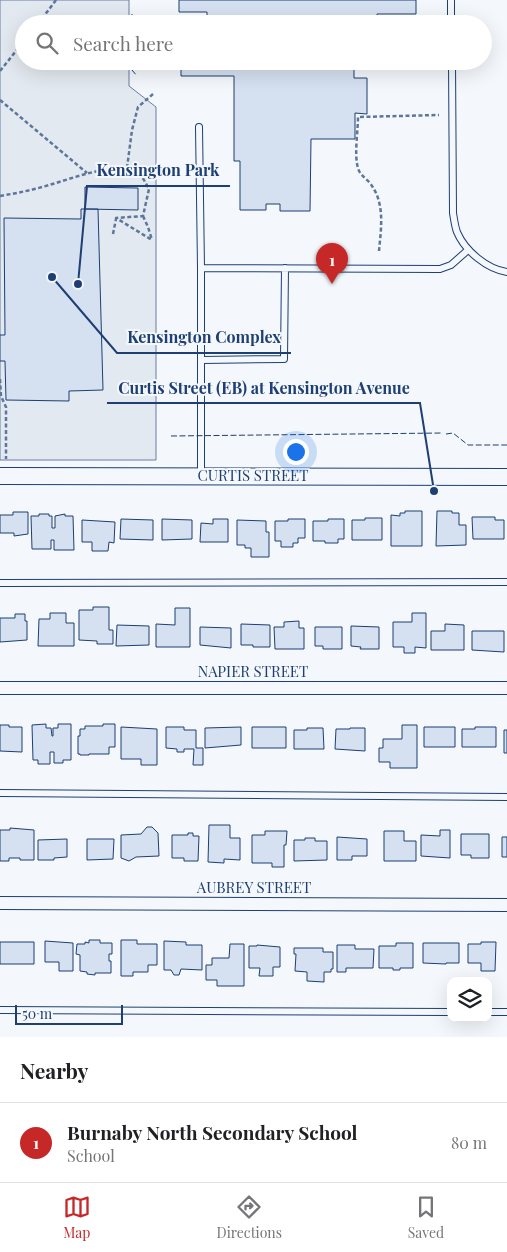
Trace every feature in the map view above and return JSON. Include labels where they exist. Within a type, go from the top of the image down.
[{"type":"street","name":"CURTIS STREET","points":[[0,476],[507,476]]},
{"type":"street","name":"NAPIER STREET","points":[[0,688],[507,688]]},
{"type":"street","name":"AUBREY STREET","points":[[0,903],[507,905]]},
{"type":"lane","points":[[451,0],[452,15]]},
{"type":"lane","points":[[452,70],[453,213],[457,232],[468,250],[486,265],[507,272]]},
{"type":"lane","points":[[199,127],[202,360],[201,476]]},
{"type":"lane","points":[[201,268],[440,269],[451,265],[468,250]]},
{"type":"lane","points":[[202,360],[284,359],[285,268]]},
{"type":"lane","points":[[0,583],[507,582]]},
{"type":"lane","points":[[0,793],[507,797]]},
{"type":"lane","points":[[0,1010],[447,1012]]},
{"type":"lane","points":[[492,1012],[507,1012]]},
{"type":"path","points":[[45,15],[56,0]]},
{"type":"path","points":[[0,71],[15,52]]},
{"type":"path","points":[[127,168],[132,130],[138,106],[153,94]]},
{"type":"path","points":[[0,100],[87,173]]},
{"type":"path","points":[[379,251],[381,214],[378,198],[372,185],[358,170],[356,159],[358,117],[439,115]]},
{"type":"path","points":[[0,196],[35,189],[87,173],[127,168],[140,173],[149,189],[143,216],[152,240],[116,218]]},
{"type":"path","points":[[116,218],[143,216]]},
{"type":"path","points":[[113,234],[116,218]]},
{"type":"path","points":[[6,379],[0,379],[0,396],[6,406],[6,459]]},
{"type":"shaded area","points":[[0,0],[129,0],[129,15],[15,15],[15,70],[129,70],[129,86],[156,107],[156,460],[0,460]]},
{"type":"building","points":[[179,0],[416,0],[416,14],[207,15],[207,12],[179,12]]},
{"type":"building","points":[[181,70],[354,70],[354,78],[367,78],[367,114],[355,113],[355,139],[311,139],[310,211],[280,211],[280,204],[266,204],[266,210],[240,210],[240,161],[234,161],[234,76],[181,76]]},
{"type":"building","points":[[85,187],[138,188],[138,210],[85,209]]},
{"type":"building","points":[[81,209],[98,209],[103,390],[69,391],[69,401],[6,400],[5,361],[0,361],[0,335],[5,335],[4,218],[81,219]]},
{"type":"building","points":[[405,511],[422,511],[422,546],[391,546],[391,515],[400,516],[400,513],[405,513]]},
{"type":"building","points":[[437,511],[459,513],[459,525],[466,525],[466,545],[436,546]]},
{"type":"building","points":[[13,512],[28,512],[28,534],[14,536],[14,533],[0,533],[0,515],[13,515]]},
{"type":"building","points":[[39,514],[49,514],[49,516],[52,516],[52,528],[55,528],[55,516],[65,514],[65,516],[73,516],[74,550],[54,550],[54,540],[51,540],[51,549],[32,549],[31,516],[39,516]]},
{"type":"building","points":[[472,517],[495,517],[495,520],[504,520],[504,539],[473,539]]},
{"type":"building","points":[[365,518],[382,518],[382,540],[352,540],[352,520],[365,520]]},
{"type":"building","points":[[121,519],[153,520],[153,540],[120,539]]},
{"type":"building","points":[[162,519],[192,520],[192,539],[162,540]]},
{"type":"building","points":[[213,519],[228,519],[228,542],[200,542],[201,523],[213,524]]},
{"type":"building","points":[[288,519],[305,519],[305,538],[298,538],[298,543],[293,543],[293,547],[281,547],[281,541],[275,541],[275,521],[288,521]]},
{"type":"building","points":[[328,519],[344,519],[344,539],[338,539],[338,543],[313,541],[313,521],[328,521]]},
{"type":"building","points":[[82,520],[115,522],[114,543],[109,542],[108,551],[92,551],[92,542],[82,542]]},
{"type":"building","points":[[237,520],[266,521],[266,532],[269,532],[269,557],[251,557],[251,548],[245,548],[245,545],[237,545]]},
{"type":"building","points":[[93,607],[109,607],[109,630],[113,630],[113,644],[97,644],[97,641],[79,640],[79,610],[93,610]]},
{"type":"building","points":[[175,608],[190,608],[190,647],[156,647],[156,624],[175,625]]},
{"type":"building","points":[[50,613],[66,613],[66,623],[74,623],[74,646],[38,646],[39,619],[50,619]]},
{"type":"building","points":[[412,613],[426,613],[426,648],[415,647],[415,653],[404,653],[404,647],[393,647],[393,622],[412,622]]},
{"type":"building","points":[[15,614],[25,614],[27,640],[0,642],[0,618],[15,618]]},
{"type":"building","points":[[299,621],[299,628],[304,628],[304,649],[275,649],[274,627],[284,627],[284,622]]},
{"type":"building","points":[[241,624],[270,625],[270,647],[241,645]]},
{"type":"building","points":[[445,624],[464,625],[464,650],[431,650],[431,631],[445,631]]},
{"type":"building","points":[[117,625],[149,626],[149,645],[116,646]]},
{"type":"building","points":[[351,626],[379,627],[379,649],[360,649],[361,647],[351,646]]},
{"type":"building","points":[[200,627],[231,628],[231,648],[200,645]]},
{"type":"building","points":[[315,627],[342,627],[342,649],[323,649],[323,646],[315,646]]},
{"type":"building","points":[[472,631],[504,631],[504,652],[472,650]]},
{"type":"building","points":[[46,724],[46,728],[51,728],[53,736],[53,728],[58,728],[58,724],[71,724],[71,760],[63,760],[63,763],[54,763],[54,752],[50,752],[50,764],[38,764],[38,760],[33,760],[32,725]]},
{"type":"building","points":[[103,724],[115,724],[115,747],[109,747],[109,754],[78,754],[80,729],[85,729],[85,726],[103,726]]},
{"type":"building","points":[[0,725],[22,727],[22,752],[0,751]]},
{"type":"building","points":[[402,725],[417,725],[417,768],[390,768],[390,762],[379,762],[379,748],[383,748],[383,739],[402,739]]},
{"type":"building","points":[[121,727],[157,729],[157,765],[141,765],[141,759],[121,759]]},
{"type":"building","points":[[166,727],[184,727],[184,730],[196,730],[196,748],[203,748],[203,765],[193,765],[194,749],[184,749],[184,752],[177,752],[177,749],[166,748]]},
{"type":"building","points":[[241,727],[241,745],[205,748],[205,728]]},
{"type":"building","points":[[252,727],[286,727],[286,748],[252,748]]},
{"type":"building","points":[[424,727],[455,727],[455,747],[424,747]]},
{"type":"building","points":[[475,727],[496,727],[496,747],[462,747],[462,729],[475,729]]},
{"type":"building","points":[[307,728],[323,728],[324,749],[294,749],[294,730],[307,730]]},
{"type":"building","points":[[365,728],[365,751],[335,749],[336,729]]},
{"type":"building","points":[[504,730],[507,730],[507,753],[504,753]]},
{"type":"building","points":[[209,825],[230,825],[230,838],[240,838],[240,860],[224,859],[224,863],[208,862]]},
{"type":"building","points":[[147,827],[152,827],[158,833],[159,856],[136,857],[129,861],[121,858],[121,835],[141,834]]},
{"type":"building","points":[[10,828],[34,830],[34,860],[9,858],[9,861],[0,861],[0,830],[10,830]]},
{"type":"building","points":[[440,830],[450,830],[450,858],[421,856],[421,835],[440,836]]},
{"type":"building","points":[[265,831],[287,831],[286,845],[284,845],[284,867],[272,867],[272,863],[252,863],[252,835],[265,835]]},
{"type":"building","points":[[384,831],[404,831],[404,841],[416,841],[416,861],[384,861]]},
{"type":"building","points":[[188,833],[193,833],[193,836],[199,836],[198,861],[184,861],[184,858],[172,858],[172,835],[188,835]]},
{"type":"building","points":[[461,834],[489,834],[489,858],[471,858],[471,855],[461,855]]},
{"type":"building","points":[[337,837],[367,839],[367,856],[352,856],[352,860],[337,860]]},
{"type":"building","points":[[502,837],[507,837],[507,857],[502,857]]},
{"type":"building","points":[[305,838],[315,838],[315,841],[327,841],[327,860],[294,861],[294,840],[305,840]]},
{"type":"building","points":[[67,839],[67,857],[54,858],[54,860],[38,860],[38,840]]},
{"type":"building","points":[[87,839],[114,839],[113,859],[87,860]]},
{"type":"building","points":[[89,940],[100,940],[100,943],[112,943],[112,954],[109,954],[111,973],[95,973],[95,975],[80,971],[80,955],[76,954],[77,944],[89,943]]},
{"type":"building","points":[[121,940],[137,940],[137,944],[157,944],[157,965],[148,965],[148,972],[133,972],[133,976],[121,976]]},
{"type":"building","points":[[45,941],[73,943],[73,971],[59,971],[59,962],[45,962]]},
{"type":"building","points":[[164,941],[186,942],[186,945],[202,945],[202,970],[181,969],[179,975],[174,975],[171,970],[164,970]]},
{"type":"building","points":[[0,942],[34,942],[34,964],[0,964]]},
{"type":"building","points":[[481,942],[496,942],[495,971],[481,971],[481,963],[468,963],[468,944],[481,944]]},
{"type":"building","points":[[396,943],[413,943],[413,968],[393,970],[393,968],[379,968],[379,946],[396,946]]},
{"type":"building","points":[[423,943],[459,943],[459,963],[423,963]]},
{"type":"building","points":[[230,944],[244,944],[244,986],[217,986],[217,980],[206,980],[206,965],[212,965],[212,958],[229,958]]},
{"type":"building","points":[[337,945],[355,945],[355,949],[374,949],[373,968],[346,968],[346,972],[337,972]]},
{"type":"building","points":[[249,946],[280,947],[280,967],[273,967],[273,976],[259,976],[260,968],[249,968]]},
{"type":"building","points":[[294,948],[323,948],[323,952],[333,952],[333,969],[331,969],[331,972],[324,972],[324,982],[307,981],[307,972],[295,971],[296,954],[294,954]]},
{"type":"fence","points":[[132,70],[137,76]]},
{"type":"fence","points":[[171,436],[443,433]]},
{"type":"fence","points":[[446,434],[453,433],[468,445],[507,445]]},
{"type":"place","name":"Kensington Complex","points":[[52,277]]},
{"type":"place","name":"Kensington Park","points":[[78,284]]},
{"type":"place","name":"Burnaby North Secondary School","points":[[332,284]]},
{"type":"place","name":"Curtis Street (EB) at Kensington Avenue","points":[[434,491]]}]
